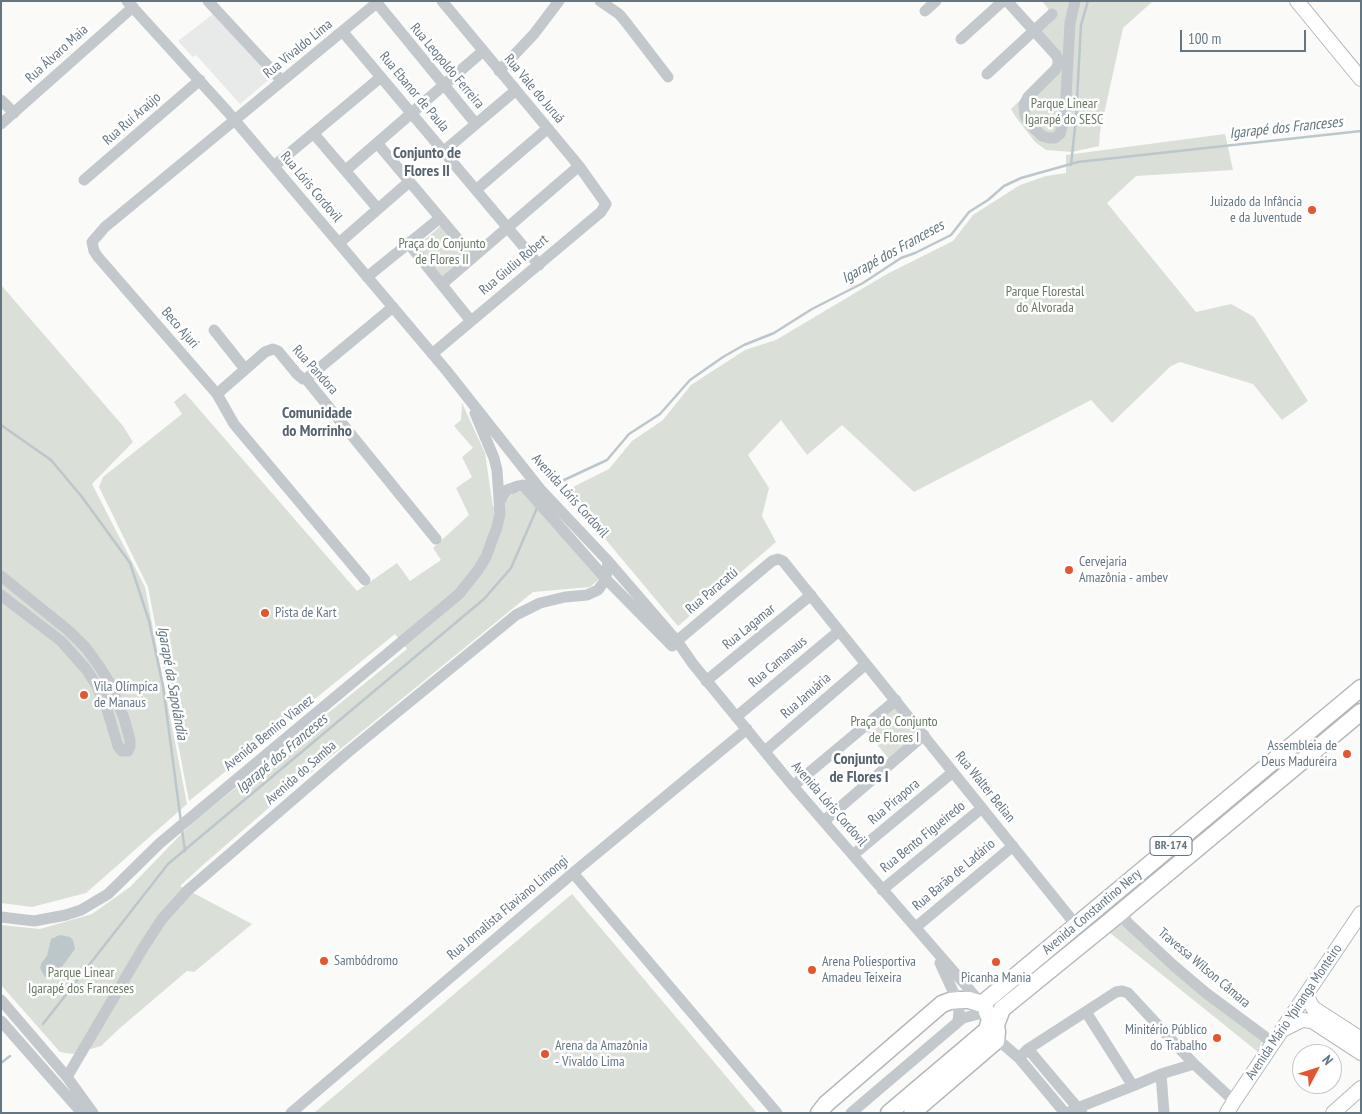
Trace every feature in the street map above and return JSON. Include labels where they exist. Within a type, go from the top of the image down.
[{"type":"highway","name":"Avenida Constantino Nery","points":[[990,1008],[1076,925],[1361,688]]},
{"type":"highway","name":"Avenida Constantino Nery","points":[[990,1008],[1125,909],[1361,712]]},
{"type":"highway","points":[[819,1113],[826,1104],[942,1004],[957,1000],[969,1000],[990,1008],[996,1025],[996,1041],[912,1113]]},
{"type":"highway","points":[[889,1113],[987,1030],[990,1008]]},
{"type":"main road","points":[[1297,1],[1361,79]]},
{"type":"main road","name":"Avenida Mário Ypiranga Monteiro","points":[[1220,1113],[1231,1109],[1361,913]]},
{"type":"main road","points":[[1306,995],[1314,1008],[1361,1039]]},
{"type":"main road","points":[[1283,1029],[1302,1020],[1312,1021],[1361,1053]]},
{"type":"main road","points":[[1333,1113],[1361,1088]]},
{"type":"street","points":[[208,1],[282,81]]},
{"type":"street","name":"Rua Vale do Juruá","points":[[442,1],[602,196]]},
{"type":"street","points":[[499,71],[534,34],[559,1]]},
{"type":"street","points":[[600,1],[619,14],[668,77]]},
{"type":"street","points":[[925,11],[936,1]]},
{"type":"street","points":[[960,38],[1003,1]]},
{"type":"street","points":[[1007,1],[1056,55],[1058,64],[1056,69],[1028,97],[1024,105],[1025,116],[1033,127],[1042,136],[1049,138],[1055,138],[1060,134],[1065,116],[1070,23],[1075,1]]},
{"type":"street","name":"Rua Vivaldo Lima","points":[[235,120],[378,2]]},
{"type":"street","name":"Rua Leopoldo Ferreira","points":[[378,2],[476,124]]},
{"type":"street","name":"Rua Lóris Cordovil","points":[[130,4],[235,120],[466,396]]},
{"type":"street","name":"Rua Álvaro Maia","points":[[1,124],[130,4]]},
{"type":"street","points":[[988,74],[1052,14]]},
{"type":"street","name":"Rua Ebanor de Paula","points":[[343,32],[539,265]]},
{"type":"street","points":[[346,170],[483,51]]},
{"type":"street","points":[[1056,55],[1068,52]]},
{"type":"street","points":[[274,166],[380,76]]},
{"type":"street","name":"Rua Rui Araújo","points":[[84,180],[200,80]]},
{"type":"street","points":[[444,151],[515,91]]},
{"type":"street","points":[[1,100],[14,113]]},
{"type":"street","name":"Beco Ajuri","points":[[235,120],[105,227],[92,242],[94,251],[216,394],[234,424],[365,580]]},
{"type":"street","points":[[476,189],[547,129]]},
{"type":"street","points":[[314,134],[378,209]]},
{"type":"street","points":[[377,143],[473,257]]},
{"type":"street","points":[[442,284],[579,166]]},
{"type":"street","points":[[339,243],[409,182]]},
{"type":"street","name":"Rua Giuliu Robert","points":[[432,354],[601,212],[606,204],[602,196]]},
{"type":"street","points":[[367,277],[440,218]]},
{"type":"street","points":[[408,244],[471,321]]},
{"type":"street","points":[[306,379],[393,307]]},
{"type":"street","points":[[214,330],[245,369]]},
{"type":"street","name":"Rua Pandora","points":[[216,394],[266,352],[276,350],[300,376],[306,379],[436,539]]},
{"type":"street","name":"Avenida Lóris Cordovil","points":[[466,396],[540,489],[606,579],[674,643]]},
{"type":"street","name":"Avenida Bemiro Vianez","points":[[1,917],[34,921],[66,915],[96,902],[119,885],[160,844],[197,812],[459,594],[478,570],[491,544],[500,514],[494,458],[466,396]]},
{"type":"street","points":[[500,501],[507,490],[523,485],[540,489]]},
{"type":"street","name":"Avenida Lóris Cordovil","points":[[523,485],[608,561],[674,643],[882,890],[990,1008]]},
{"type":"street","name":"Rua Walter Belian","points":[[772,560],[778,559],[783,561],[1076,925]]},
{"type":"street","name":"Rua Paracatú","points":[[674,643],[772,560]]},
{"type":"street","points":[[606,579],[608,561]]},
{"type":"street","name":"Avenida do Samba","points":[[67,1077],[143,948],[162,919],[188,890],[354,748],[516,615],[540,603],[565,596],[593,593],[598,590],[606,579]]},
{"type":"street","points":[[1,595],[61,641],[86,670],[97,686],[106,706],[118,746],[122,751],[126,752],[129,749],[130,740],[124,718],[109,682],[90,654],[70,631],[3,582]]},
{"type":"street","name":"Rua Lagamar","points":[[706,681],[810,595]]},
{"type":"street","points":[[61,641],[70,631]]},
{"type":"street","name":"Rua Camanaus","points":[[736,717],[839,631]]},
{"type":"street","name":"Rua Januária","points":[[765,751],[866,664]]},
{"type":"street","points":[[794,786],[896,700]]},
{"type":"street","name":"Rua Jornalista Flaviano Limongi","points":[[291,1113],[572,873],[747,729]]},
{"type":"street","points":[[824,821],[924,736]]},
{"type":"street","name":"Rua Pirapora","points":[[853,855],[953,772]]},
{"type":"street","name":"Rua Bento Figueiredo","points":[[882,890],[982,808]]},
{"type":"street","name":"Rua Barão de Ladário","points":[[916,927],[1013,846]]},
{"type":"street","points":[[572,873],[777,1113]]},
{"type":"street","name":"Travessa Wilson Câmara","points":[[1125,909],[1123,916],[1128,923],[1160,953],[1206,993],[1264,1036],[1272,1046]]},
{"type":"street","name":"Avenida Lóris Cordovil","points":[[927,941],[948,978],[957,1000],[958,1022]]},
{"type":"street","points":[[1019,1058],[1028,1050],[1116,992],[1122,991],[1128,993],[1194,1064],[1231,1109]]},
{"type":"street","points":[[1,1000],[57,1064],[93,1113]]},
{"type":"street","points":[[851,1113],[963,1018],[990,1008]]},
{"type":"street","points":[[1086,1012],[1133,1086]]},
{"type":"street","points":[[1,1021],[82,1113]]},
{"type":"street","points":[[996,1038],[1073,1111]]},
{"type":"street","points":[[1028,1050],[1073,1111]]},
{"type":"street","points":[[38,1065],[50,1066],[57,1064]]},
{"type":"street","points":[[1073,1111],[1160,1074],[1194,1064]]},
{"type":"street","points":[[1160,1074],[1164,1113]]},
{"type":"shaded area","points":[[213,14],[271,78],[240,104],[196,55],[193,57],[178,41]]},
{"type":"shaded area","points":[[60,935],[70,937],[73,940],[75,949],[53,979],[45,977],[40,968],[42,962],[47,956],[51,939]]},
{"type":"green space","name":"Parque Linear Igarapé do SESC","points":[[1042,1],[1153,1],[1123,28],[1100,132],[1099,146],[1072,152],[1046,150],[1035,142],[1011,109],[1054,67],[1057,60],[1035,27],[1050,11]]},
{"type":"green space","name":"Parque Florestal do Alvorada","points":[[1225,134],[1233,170],[1136,176],[1107,203],[1196,312],[1231,304],[1254,317],[1308,401],[1282,420],[1253,384],[1180,362],[1171,366],[1112,423],[1091,400],[914,492],[842,425],[807,455],[781,420],[748,455],[769,488],[762,516],[776,542],[678,626],[565,491],[609,469],[632,441],[663,420],[691,385],[745,350],[776,340],[887,274],[953,241],[973,215],[1020,185],[1046,176],[1066,173],[1066,155]]},
{"type":"green space","name":"Praça do Conjunto de Flores II","points":[[443,224],[468,255],[441,279],[415,248]]},
{"type":"green space","name":"Vila Olímpica de Manaus","points":[[1,285],[123,426],[133,442],[92,484],[145,587],[187,804],[86,893],[32,907],[1,903]]},
{"type":"green space","name":"Parque Linear Igarapé dos Franceses","points":[[185,393],[357,591],[397,563],[410,581],[441,560],[433,548],[469,515],[456,488],[472,477],[462,457],[473,448],[454,426],[461,420],[462,403],[485,453],[493,507],[508,500],[513,492],[523,492],[599,579],[590,587],[533,592],[279,799],[204,864],[180,886],[252,924],[194,972],[187,971],[101,1046],[73,1054],[60,1052],[1,985],[1,925],[40,929],[92,914],[130,887],[190,825],[407,649],[395,634],[189,801],[148,587],[99,487],[103,477],[182,414],[174,402]]},
{"type":"green space","name":"Praça do Conjunto de Flores I","points":[[897,697],[926,732],[892,763],[863,727]]},
{"type":"green space","name":"Arena da Amazônia - Vivaldo Lima","points":[[572,894],[757,1113],[314,1113]]},
{"type":"green space","points":[[1122,921],[1263,1038],[1258,1052],[1109,932]]},
{"type":"waterway","points":[[1071,165],[1076,118],[1081,25],[1088,1]]},
{"type":"waterway","name":"Igarapé dos Franceses","points":[[564,480],[607,460],[629,434],[660,414],[690,380],[723,357],[744,345],[774,333],[812,309],[863,283],[901,258],[951,235],[969,212],[988,200],[1004,186],[1021,178],[1078,162],[1361,131]]},
{"type":"waterway","name":"Igarapé da Sapolândia","points":[[1,425],[51,460],[82,497],[130,563],[149,621],[163,686],[181,822]]},
{"type":"waterway","name":"Igarapé dos Franceses","points":[[43,1024],[168,864],[484,599],[511,568],[537,508]]},
{"type":"waterway","name":"Igarapé da Sapolândia","points":[[182,830],[185,851]]},
{"type":"waterway","name":"Igarapé dos Franceses","points":[[1,1063],[10,1056]]},
{"type":"place","name":"Juizado da Infância e da Juventude","points":[[1312,210]]},
{"type":"place","name":"Cervejaria Amazônia - ambev","points":[[1069,570]]},
{"type":"place","name":"Pista de Kart","points":[[265,613]]},
{"type":"place","name":"Vila Olímpica de Manaus","points":[[84,695]]},
{"type":"place","name":"Assembleia de Deus Madureira","points":[[1347,754]]},
{"type":"place","name":"Sambódromo","points":[[324,961]]},
{"type":"place","name":"Picanha Mania","points":[[996,962]]},
{"type":"place","name":"Arena Poliesportiva Amadeu Teixeira","points":[[812,970]]},
{"type":"place","name":"Minitério Público do Trabalho","points":[[1217,1038]]},
{"type":"place","name":"Arena da Amazônia - Vivaldo Lima","points":[[545,1054]]},
{"type":"district","name":"Conjunto de Flores II","points":[[427,162]]},
{"type":"district","name":"Comunidade do Morrinho","points":[[317,422]]},
{"type":"district","name":"Conjunto de Flores I","points":[[859,768]]}]
